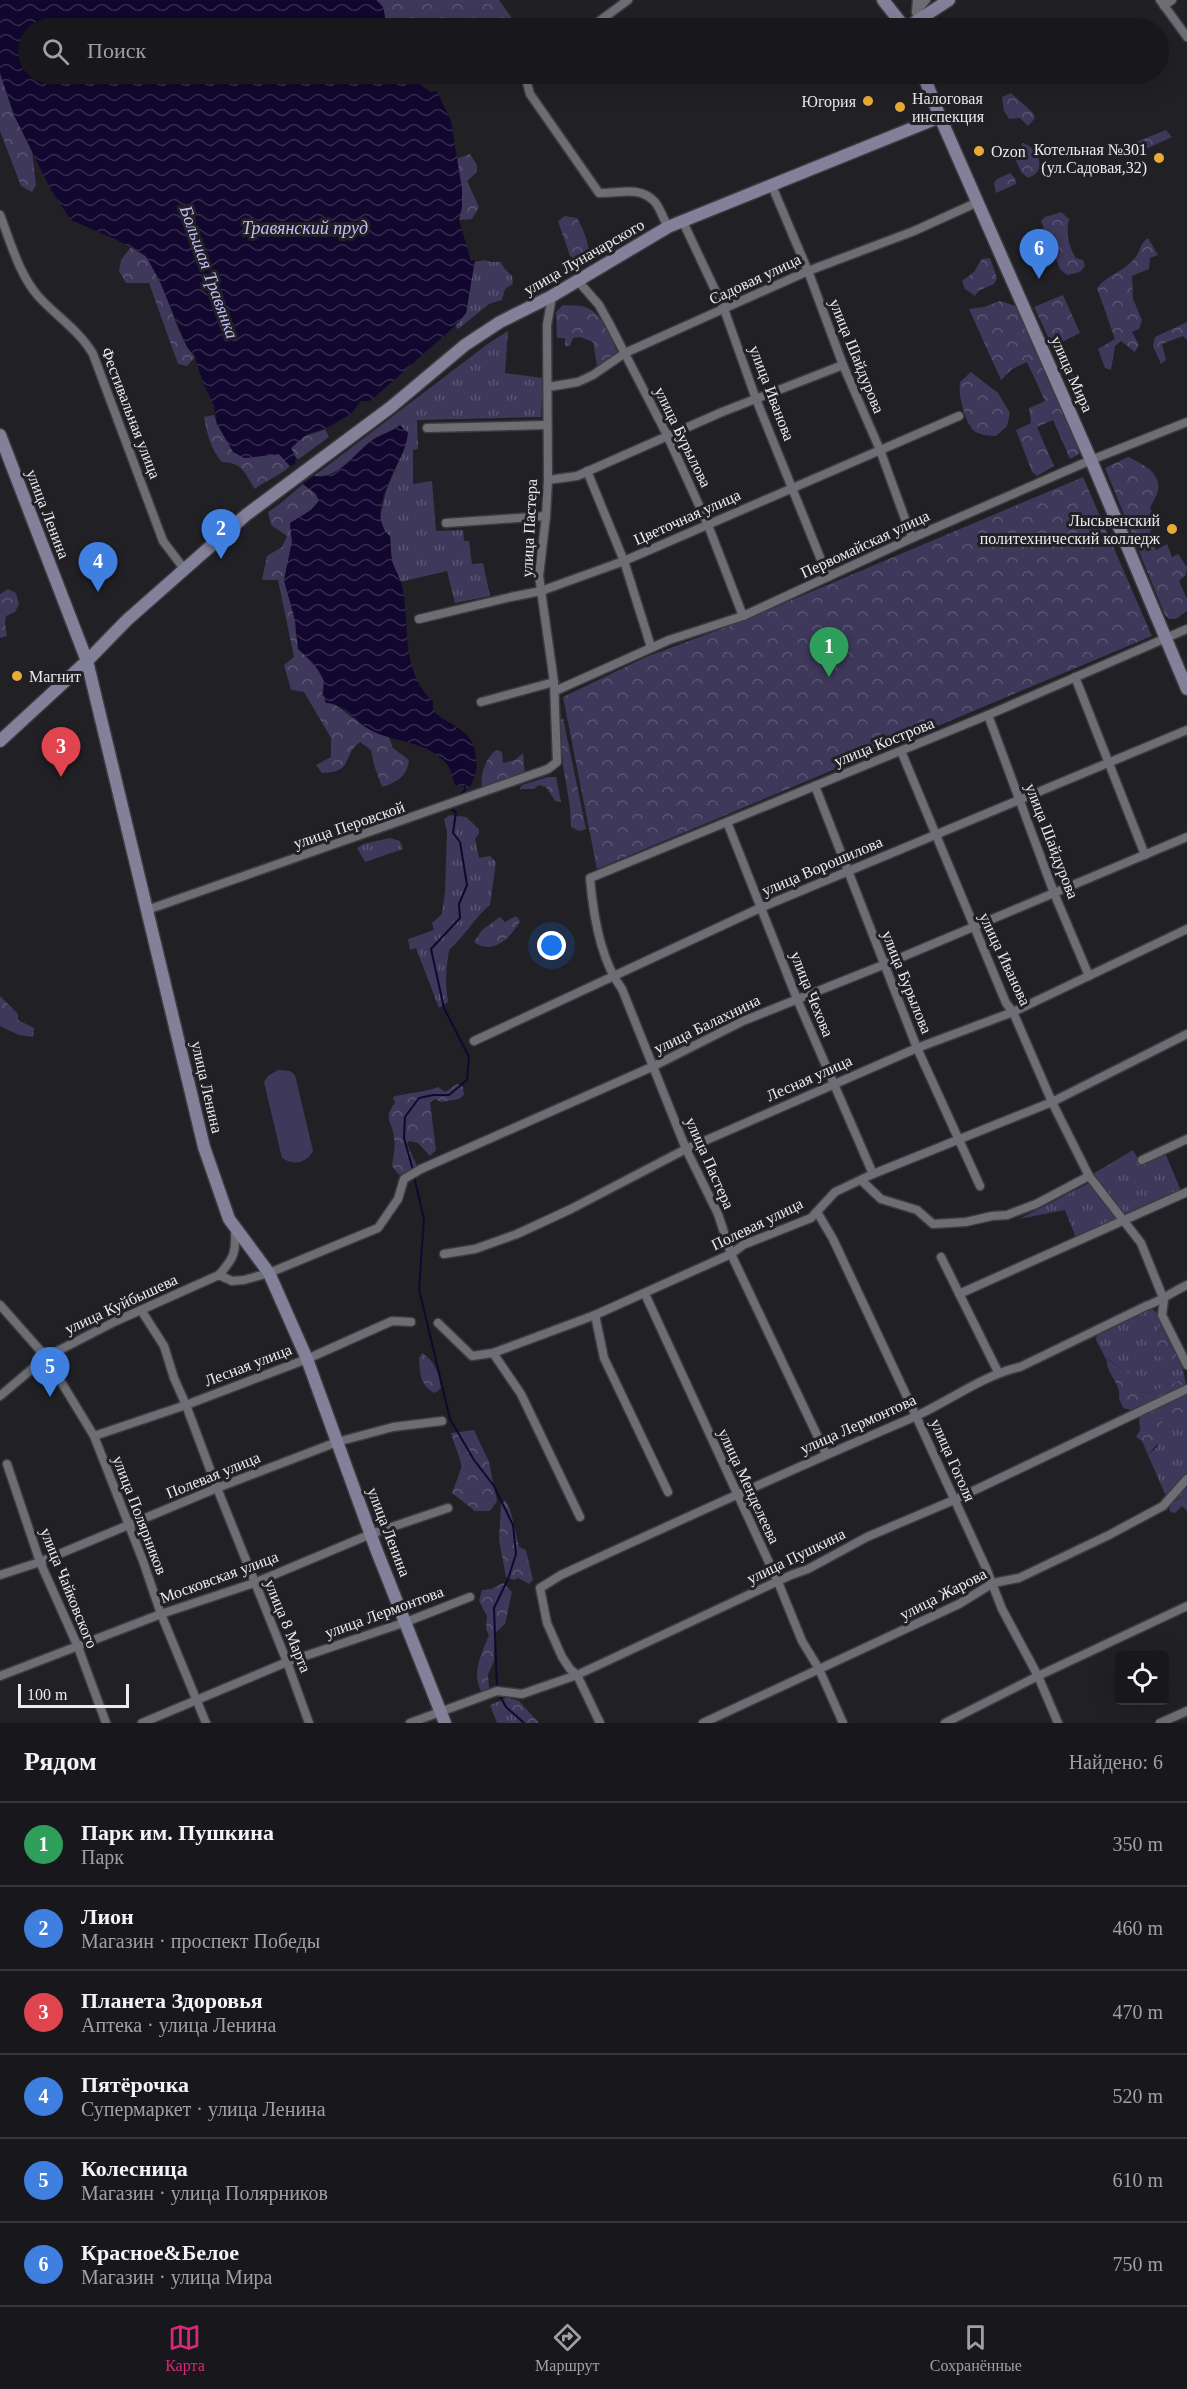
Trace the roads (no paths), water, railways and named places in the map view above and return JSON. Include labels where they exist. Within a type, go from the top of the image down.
[{"type":"street","points":[[883,0],[897,18]]},
{"type":"street","points":[[917,0],[918,18]]},
{"type":"street","points":[[919,18],[926,0]]},
{"type":"street","points":[[921,18],[949,0]]},
{"type":"street","points":[[1172,0],[1162,3],[1187,37]]},
{"type":"street","points":[[603,18],[625,1]]},
{"type":"street","points":[[527,84],[530,94],[599,193],[629,190],[641,192],[656,202],[668,227]]},
{"type":"street","name":"улица Мира","points":[[927,84],[1091,460],[1187,689]]},
{"type":"street","name":"улица Луначарского","points":[[0,741],[87,661],[127,620],[246,515],[391,407],[465,345],[500,322],[552,296],[668,227],[940,117]]},
{"type":"street","name":"улица Шайдурова","points":[[772,186],[808,271],[843,365],[880,450],[912,538]]},
{"type":"street","name":"Садовая улица","points":[[548,387],[578,382],[593,375],[625,353],[808,271],[914,231],[978,202]]},
{"type":"street","name":"Фестивальная улица","points":[[0,215],[28,283],[39,297],[86,342],[93,354],[163,541],[185,570]]},
{"type":"street","name":"улица Иванова","points":[[683,222],[724,309],[756,399],[828,577]]},
{"type":"street","name":"улица Бурылова","points":[[578,281],[599,305],[667,435],[708,525],[743,616]]},
{"type":"street","name":"улица Пастера","points":[[552,296],[548,326],[546,425],[548,480],[539,576],[555,687],[557,762]]},
{"type":"street","points":[[548,480],[577,476],[667,435],[843,365]]},
{"type":"street","name":"Цветочная улица","points":[[419,620],[541,591],[624,561],[959,416]]},
{"type":"street","name":"Первомайская улица","points":[[481,702],[555,687],[651,647],[743,616],[912,538],[1091,460],[1187,422]]},
{"type":"street","points":[[427,428],[546,425]]},
{"type":"street","name":"улица Ленина","points":[[0,435],[87,661],[204,1147],[222,1205],[235,1231],[269,1272],[307,1359],[446,1723]]},
{"type":"street","points":[[587,471],[624,561],[651,647]]},
{"type":"street","points":[[446,523],[546,516]]},
{"type":"street","name":"улица Кострова","points":[[590,878],[988,715],[1187,629]]},
{"type":"street","points":[[1075,677],[1145,855]]},
{"type":"street","name":"улица Шайдурова","points":[[988,715],[1054,893],[1089,976]]},
{"type":"street","name":"улица Ворошилова","points":[[474,1041],[760,908],[1187,730]]},
{"type":"street","name":"улица Иванова","points":[[901,751],[973,927],[1052,1102],[1089,1176],[1141,1243],[1164,1300],[1162,1315],[1187,1365]]},
{"type":"street","name":"улица Перовской","points":[[147,910],[451,805],[548,769],[557,762]]},
{"type":"street","name":"улица Бурылова","points":[[815,786],[917,1048],[980,1186]]},
{"type":"street","name":"улица Чехова","points":[[726,822],[797,999],[873,1174]]},
{"type":"street","name":"улица Балахнина","points":[[219,1275],[232,1281],[244,1280],[378,1228],[398,1199],[404,1179],[421,1169],[654,1066],[743,1021],[883,965],[1187,837]]},
{"type":"street","name":"улица Пастера","points":[[590,878],[591,896],[612,976],[622,989],[686,1149],[718,1214],[731,1254],[826,1454]]},
{"type":"street","name":"Лесная улица","points":[[444,1254],[475,1249],[517,1234],[571,1209],[686,1149],[917,1048],[1013,1012],[1187,929]]},
{"type":"street","name":"Полевая улица","points":[[438,1323],[471,1356],[493,1353],[595,1316],[731,1254],[743,1245],[810,1218],[835,1192],[873,1174],[1052,1102],[1187,1034]]},
{"type":"street","points":[[1142,1161],[1187,1139]]},
{"type":"street","points":[[861,1180],[881,1199],[917,1210],[933,1224],[966,1222],[1007,1215],[1036,1204],[1089,1176]]},
{"type":"street","points":[[959,1294],[1187,1192]]},
{"type":"street","name":"улица Гоголя","points":[[816,1212],[833,1239],[993,1583],[1002,1609],[1038,1676],[1058,1723]]},
{"type":"street","points":[[219,1275],[231,1262],[236,1249],[235,1231]]},
{"type":"street","points":[[941,1257],[998,1372]]},
{"type":"street","name":"улица Куйбышева","points":[[0,1396],[46,1357],[219,1275]]},
{"type":"street","name":"улица Лермонтова","points":[[577,1675],[561,1657],[547,1623],[540,1588],[561,1575],[736,1494],[916,1416],[998,1372],[1020,1367],[1146,1306],[1164,1300],[1170,1292],[1187,1285]]},
{"type":"street","name":"улица Менделеева","points":[[645,1294],[778,1582],[802,1641],[819,1669],[843,1723]]},
{"type":"street","points":[[0,1305],[46,1357]]},
{"type":"street","name":"улица 8 Марта","points":[[141,1310],[164,1346],[174,1378],[309,1723]]},
{"type":"street","points":[[595,1316],[604,1358],[668,1492]]},
{"type":"street","name":"Лесная улица","points":[[94,1436],[186,1405],[307,1359],[392,1321],[411,1322]]},
{"type":"street","points":[[493,1353],[521,1394],[580,1517]]},
{"type":"street","name":"улица Полярников","points":[[46,1357],[94,1436],[143,1561],[161,1614],[207,1723]]},
{"type":"street","name":"улица Пушкина","points":[[410,1723],[497,1691],[522,1694],[577,1675],[808,1569],[867,1537],[954,1500],[997,1477],[1187,1389]]},
{"type":"street","name":"Полевая улица","points":[[0,1575],[40,1562],[217,1488],[338,1442],[393,1427],[442,1421]]},
{"type":"street","name":"улица Чайковского","points":[[7,1464],[40,1562],[78,1647],[106,1723]]},
{"type":"street","name":"улица Жарова","points":[[703,1723],[959,1604],[993,1583],[1019,1578],[1110,1535],[1162,1506],[1187,1479]]},
{"type":"street","name":"Московская улица","points":[[0,1676],[161,1614],[254,1583],[372,1534],[448,1508]]},
{"type":"street","name":"улица Лермонтова","points":[[142,1723],[287,1662],[406,1622],[470,1597]]},
{"type":"street","points":[[945,1723],[1038,1676],[1187,1606]]},
{"type":"street","points":[[577,1675],[600,1723]]},
{"type":"street","points":[[1160,1723],[1187,1711]]},
{"type":"water","name":"Травянский пруд","points":[[0,0],[376,0],[383,7],[385,18],[18,18],[18,84],[423,84],[423,87],[431,92],[437,91],[451,121],[462,189],[459,220],[471,261],[475,260],[466,313],[455,326],[375,397],[369,401],[361,401],[351,414],[325,429],[307,434],[291,448],[296,458],[295,464],[290,466],[279,454],[244,458],[233,452],[217,424],[214,406],[195,357],[187,347],[160,282],[146,256],[117,240],[71,220],[51,190],[14,115],[0,73]]},
{"type":"water","points":[[400,425],[408,433],[407,440],[384,495],[381,518],[383,528],[390,536],[393,563],[401,582],[410,660],[415,675],[422,689],[433,702],[433,711],[466,734],[474,747],[477,762],[469,788],[455,785],[448,765],[430,750],[374,732],[339,706],[326,703],[321,675],[298,649],[295,620],[284,580],[292,542],[290,523],[311,510],[319,501],[316,494],[303,484],[314,476],[323,476],[338,470],[370,442]]},
{"type":"waterway","name":"Большая Травянка","points":[[457,798],[465,790],[465,786]]},
{"type":"waterway","name":"Большая Травянка","points":[[413,1170],[404,1138],[405,1117],[419,1098],[449,1095],[467,1080],[469,1057],[444,1008],[431,949],[460,918],[459,904],[467,885],[460,842],[453,833],[456,812],[452,810]]},
{"type":"waterway","name":"Большая Травянка","points":[[414,1176],[424,1219],[419,1289],[450,1419],[474,1460],[494,1486],[513,1525],[516,1554],[508,1579],[494,1608],[497,1689]]},
{"type":"waterway","name":"Большая Травянка","points":[[499,1694],[506,1707],[524,1723]]},
{"type":"place","name":"Югория","points":[[868,101]]},
{"type":"place","name":"Налоговая инспекция","points":[[900,107]]},
{"type":"place","name":"Ozon","points":[[979,151]]},
{"type":"place","name":"Котельная №301 (ул.Садовая,32)","points":[[1159,158]]},
{"type":"place","name":"Красное&Белое","points":[[1039,279]]},
{"type":"place","name":"Лысьвенский политехнический колледж","points":[[1172,529]]},
{"type":"place","name":"Лион","points":[[221,559]]},
{"type":"place","name":"Пятёрочка","points":[[98,592]]},
{"type":"place","name":"Магнит","points":[[17,676]]},
{"type":"place","name":"Парк им. Пушкина","points":[[829,677]]},
{"type":"place","name":"Планета Здоровья","points":[[61,777]]},
{"type":"place","name":"Колесница","points":[[50,1397]]}]
